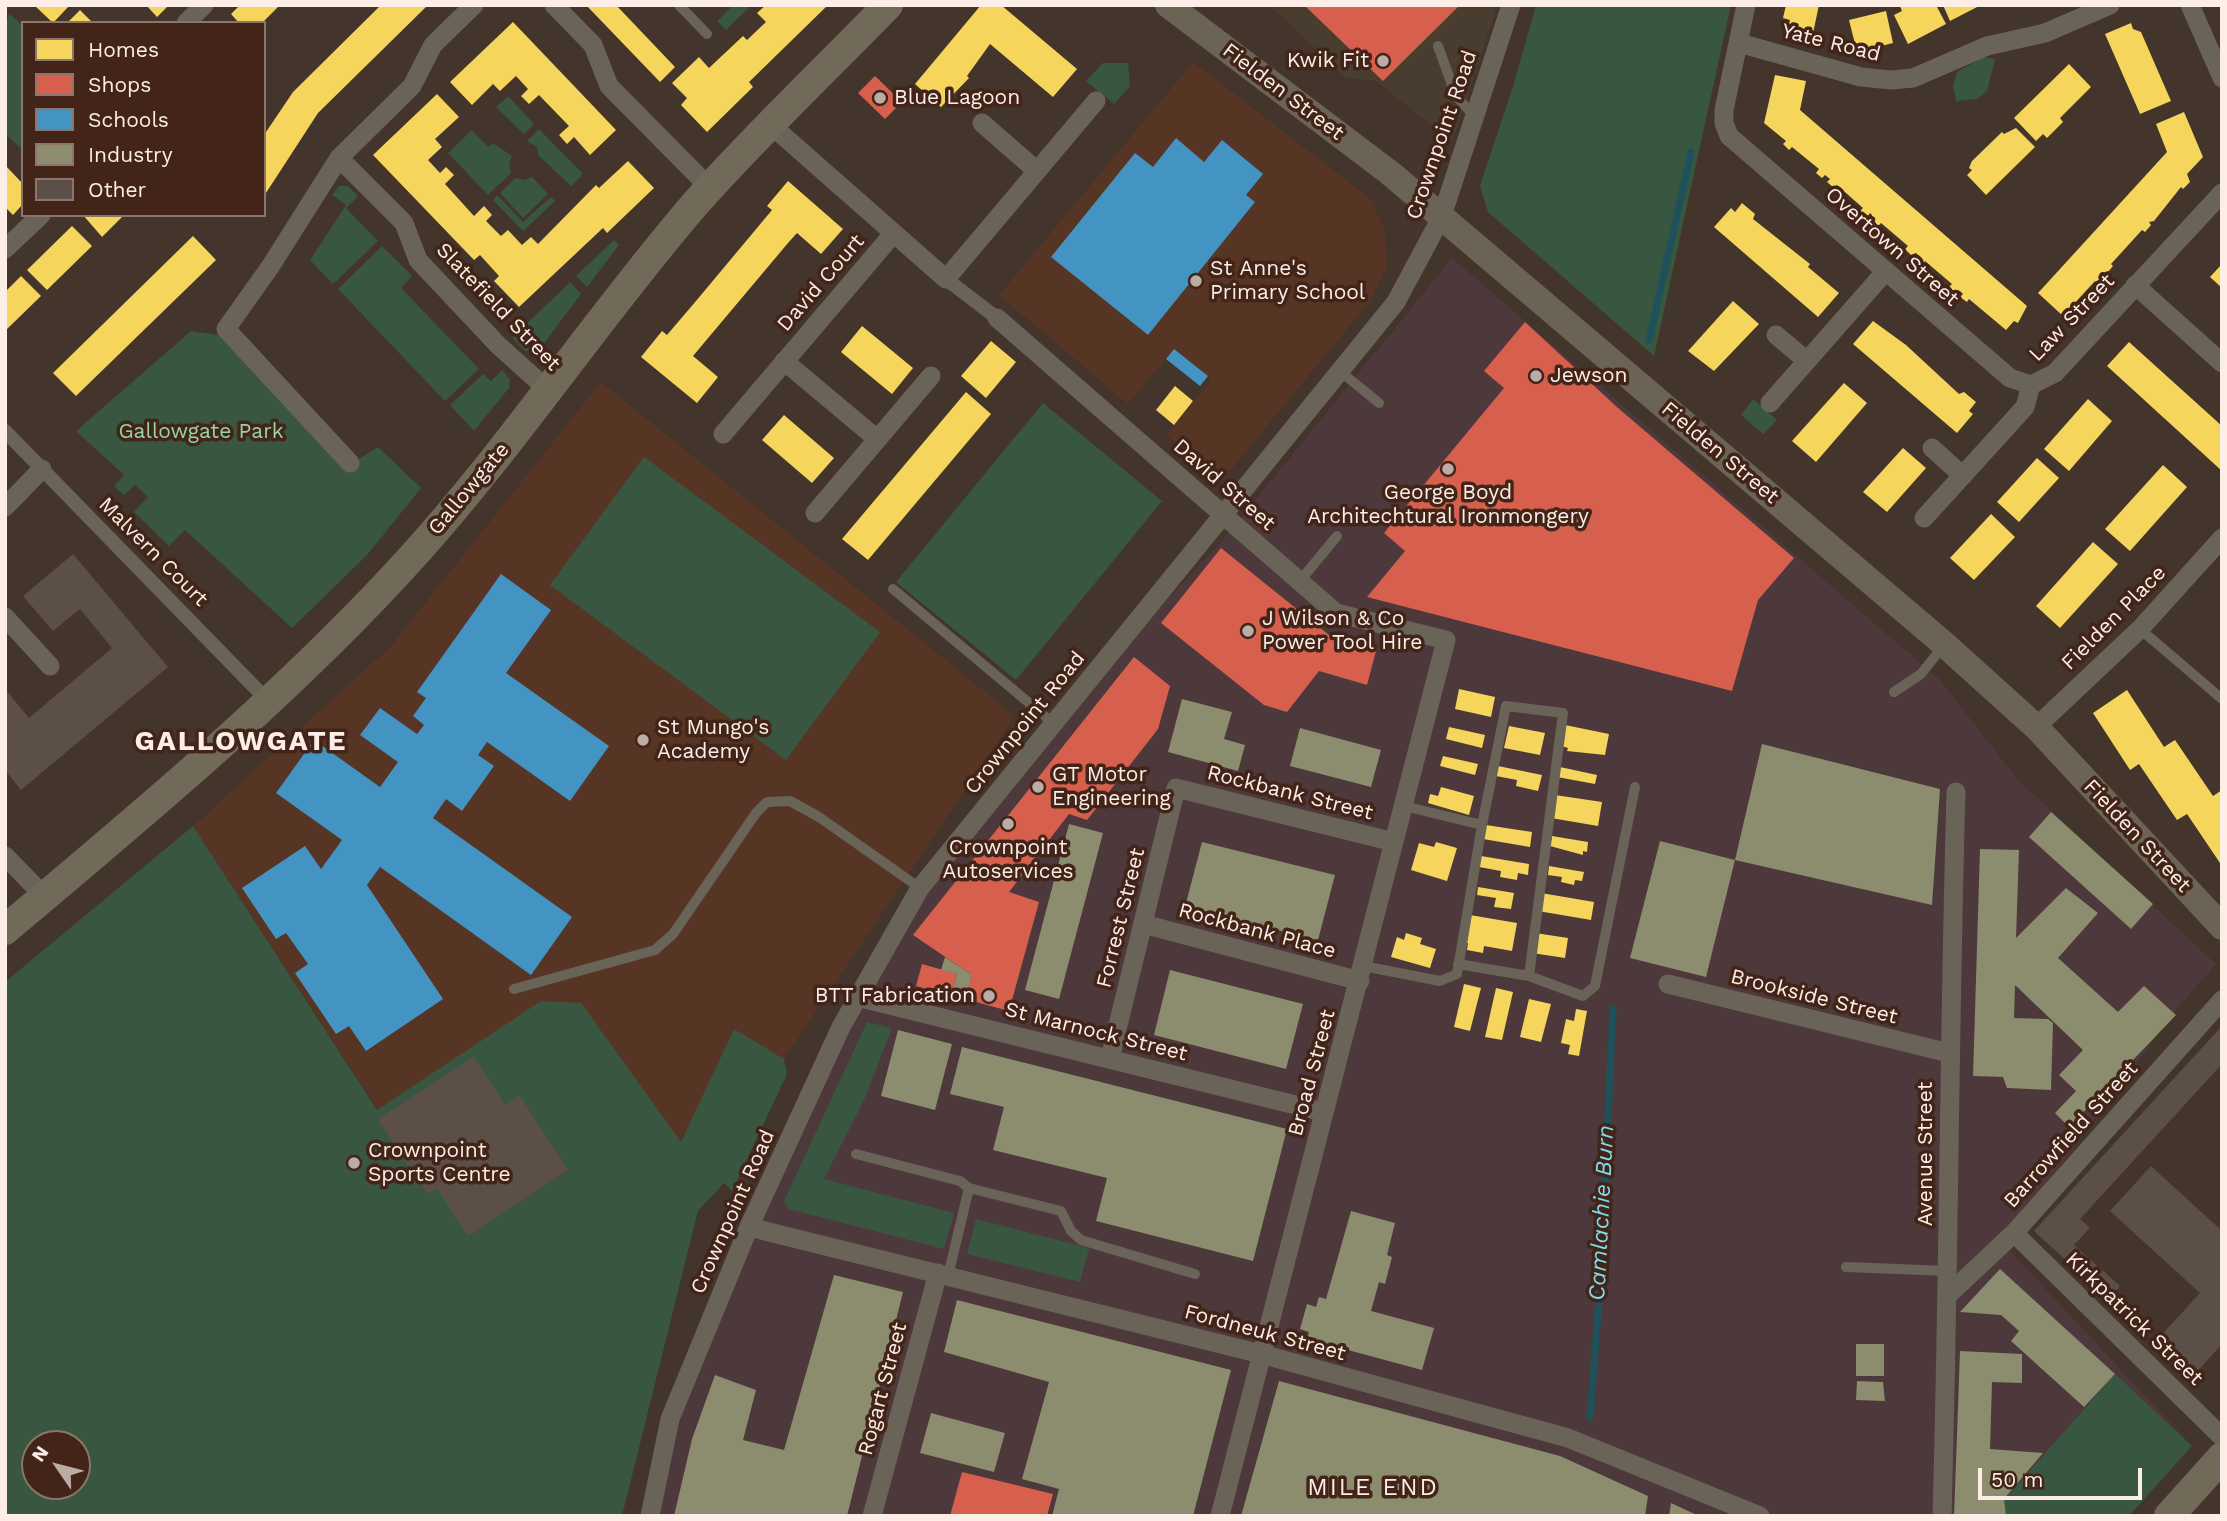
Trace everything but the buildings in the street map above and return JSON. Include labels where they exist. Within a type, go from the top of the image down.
[{"type":"main road","name":"Gallowgate","points":[[5,930],[270,702],[414,555],[549,391],[645,265],[710,188],[888,5]]},
{"type":"main road","name":"Fielden Street","points":[[1175,9],[1390,173],[1944,644],[2036,727],[2222,927]]},
{"type":"main road","points":[[2169,1516],[2222,1457]]},
{"type":"street","points":[[188,21],[204,5]]},
{"type":"street","points":[[350,463],[226,329],[271,267],[339,158],[412,86],[433,45],[474,5]]},
{"type":"street","points":[[554,5],[593,45],[609,86],[710,188]]},
{"type":"street","name":"Crownpoint Road","points":[[650,1516],[670,1419],[749,1227],[857,997],[920,888],[1225,517],[1396,302],[1442,216],[1511,5]]},
{"type":"street","points":[[1739,43],[1746,5]]},
{"type":"street","name":"Yate Road","points":[[1739,43],[1861,77],[1891,80],[1913,78],[1987,46],[2045,33],[2110,5]]},
{"type":"street","points":[[2190,5],[2222,78]]},
{"type":"street","name":"Overtown Street","points":[[1739,43],[1724,110],[1724,123],[1729,136],[2010,378],[2031,385]]},
{"type":"street","points":[[946,279],[1096,101]]},
{"type":"street","points":[[982,123],[1037,171]]},
{"type":"street","points":[[771,125],[893,234],[997,318]]},
{"type":"street","name":"Slatefield Street","points":[[339,158],[404,223],[418,260],[498,345],[549,391]]},
{"type":"street","name":"Law Street","points":[[1924,518],[2025,407],[2031,385],[2054,373],[2222,192]]},
{"type":"street","points":[[5,249],[39,217]]},
{"type":"street","name":"David Court","points":[[723,434],[893,234]]},
{"type":"street","points":[[1770,403],[1885,272]]},
{"type":"street","points":[[2135,285],[2222,363]]},
{"type":"street","name":"David Street","points":[[997,318],[1336,613],[1446,640]]},
{"type":"street","points":[[1776,335],[1807,361]]},
{"type":"street","name":"David Court","points":[[784,361],[877,439]]},
{"type":"street","points":[[815,513],[931,376]]},
{"type":"street","name":"Malvern Court","points":[[5,431],[270,702]]},
{"type":"street","points":[[1932,448],[1963,476]]},
{"type":"street","points":[[5,507],[43,469]]},
{"type":"street","name":"Fielden Place","points":[[2036,727],[2140,629],[2222,538]]},
{"type":"street","points":[[5,617],[50,666]]},
{"type":"street","name":"Broad Street","points":[[1220,1516],[1362,974],[1446,640]]},
{"type":"street","name":"Rockbank Street","points":[[1176,788],[1394,842]]},
{"type":"street","name":"Forrest Street","points":[[1110,1058],[1176,788]]},
{"type":"street","name":"Avenue Street","points":[[1942,1516],[1949,1294],[1949,1053],[1956,792]]},
{"type":"street","points":[[5,856],[45,897]]},
{"type":"street","name":"Rockbank Place","points":[[1143,924],[1362,974]]},
{"type":"street","name":"Brookside Street","points":[[1668,984],[1949,1053]]},
{"type":"street","name":"St Marnock Street","points":[[857,997],[1324,1112]]},
{"type":"street","name":"Barrowfield Street","points":[[1949,1294],[2014,1233],[2222,1000]]},
{"type":"street","name":"Fordneuk Street","points":[[749,1227],[1261,1354],[1568,1438],[1760,1516]]},
{"type":"street","name":"Kirkpatrick Street","points":[[2014,1233],[2222,1437]]},
{"type":"street","name":"Rogart Street","points":[[872,1516],[943,1274]]},
{"type":"lane","points":[[679,5],[707,34]]},
{"type":"lane","points":[[1438,46],[1456,96],[1474,116]]},
{"type":"lane","points":[[1341,372],[1378,403]]},
{"type":"lane","points":[[1300,582],[1337,536]]},
{"type":"lane","points":[[893,589],[1053,723]]},
{"type":"lane","points":[[2140,629],[2222,699]]},
{"type":"lane","points":[[1894,692],[1921,674],[1944,644]]},
{"type":"lane","points":[[1362,974],[1440,981],[1457,974],[1482,824],[1506,706],[1563,713],[1529,976]]},
{"type":"lane","points":[[1458,964],[1529,976],[1583,996],[1595,986],[1635,787]]},
{"type":"lane","points":[[514,989],[655,950],[673,934],[756,813],[767,802],[790,801],[819,817],[920,888]]},
{"type":"lane","points":[[1404,806],[1482,824]]},
{"type":"lane","points":[[856,1154],[960,1181],[969,1188],[1061,1211],[1071,1231],[1080,1240],[1195,1274]]},
{"type":"lane","points":[[943,1274],[969,1188]]},
{"type":"lane","points":[[1846,1267],[1949,1271]]},
{"type":"shaded area","points":[[1269,5],[1498,5],[1452,142],[1376,81],[1346,78]]},
{"type":"shaded area","name":"St Anne's Primary School","points":[[1193,62],[1371,199],[1385,230],[1387,266],[1371,300],[1221,482],[1166,435],[1212,380],[1174,349],[1128,404],[999,295]]},
{"type":"shaded area","points":[[1452,258],[1940,680],[2018,780],[2216,964],[2176,1010],[2003,1243],[2192,1446],[2129,1516],[644,1516],[678,1376],[738,1225],[850,995],[1048,727],[1222,541]]},
{"type":"shaded area","name":"St Mungo's Academy","points":[[601,382],[1015,716],[784,1059],[734,1030],[682,1143],[541,1001],[378,1110],[193,826],[391,646]]},
{"type":"green space","points":[[728,5],[752,5],[726,30],[717,21],[730,8]]},
{"type":"green space","points":[[1536,5],[1731,5],[1654,356],[1488,212],[1480,186],[1513,87]]},
{"type":"green space","points":[[10,14],[21,24],[21,149],[5,133],[5,23]]},
{"type":"green space","points":[[1984,57],[1995,59],[1987,91],[1977,99],[1956,101],[1953,85],[1957,72]]},
{"type":"green space","points":[[1103,63],[1128,63],[1130,86],[1114,104],[1086,81]]},
{"type":"green space","points":[[508,96],[534,124],[524,134],[496,107]]},
{"type":"green space","points":[[539,129],[583,174],[571,186],[538,155],[537,147],[527,141]]},
{"type":"green space","points":[[472,130],[488,147],[493,143],[512,156],[509,164],[511,173],[488,195],[448,153]]},
{"type":"green space","points":[[532,177],[548,194],[523,218],[500,193],[515,178],[524,180]]},
{"type":"green space","points":[[339,186],[348,186],[358,196],[346,208],[378,241],[333,284],[310,260],[346,205],[332,195]]},
{"type":"green space","points":[[497,195],[523,222],[551,197],[555,201],[523,231],[493,200]]},
{"type":"green space","points":[[614,240],[619,245],[587,287],[576,276]]},
{"type":"green space","points":[[382,246],[412,276],[401,288],[479,369],[445,401],[338,289]]},
{"type":"green space","points":[[570,282],[581,294],[539,350],[525,351],[512,338]]},
{"type":"green space","name":"Gallowgate Park","points":[[191,331],[224,336],[346,467],[378,447],[421,488],[367,555],[292,628],[185,530],[169,546],[134,512],[148,497],[135,485],[124,495],[114,486],[124,475],[76,431]]},
{"type":"green space","points":[[502,370],[510,379],[509,388],[474,431],[450,405],[483,374],[491,381]]},
{"type":"green space","points":[[1753,399],[1777,420],[1763,434],[1741,415]]},
{"type":"green space","points":[[1043,403],[1162,501],[1016,680],[896,582]]},
{"type":"green space","points":[[644,457],[880,632],[786,760],[550,585]]},
{"type":"green space","name":"Crownpoint Sports Centre","points":[[193,826],[377,1110],[541,1001],[581,1003],[681,1142],[734,1029],[784,1059],[787,1074],[732,1191],[724,1183],[698,1211],[622,1516],[5,1516],[5,982]]},
{"type":"green space","points":[[867,1022],[892,1028],[864,1100],[824,1179],[954,1213],[944,1249],[789,1209],[784,1201]]},
{"type":"green space","points":[[976,1219],[1089,1248],[1080,1282],[967,1254]]},
{"type":"green space","points":[[2115,1374],[2192,1446],[2129,1516],[2006,1516],[2004,1500]]},
{"type":"waterway","name":"Camlachie Burn","points":[[1649,340],[1691,152]]},
{"type":"waterway","name":"Camlachie Burn","points":[[1590,1417],[1600,1286],[1613,1009]]},
{"type":"place","name":"Kwik Fit","points":[[1383,61]]},
{"type":"place","name":"Blue Lagoon","points":[[880,98]]},
{"type":"place","name":"St Anne's Primary School","points":[[1196,281]]},
{"type":"place","name":"Jewson","points":[[1536,376]]},
{"type":"place","name":"George Boyd Architechtural Ironmongery","points":[[1448,469]]},
{"type":"place","name":"J Wilson & Co Power Tool Hire","points":[[1248,631]]},
{"type":"place","name":"St Mungo's Academy","points":[[643,740]]},
{"type":"place","name":"GT Motor Engineering","points":[[1038,787]]},
{"type":"place","name":"Crownpoint Autoservices","points":[[1008,824]]},
{"type":"place","name":"BTT Fabrication","points":[[989,996]]},
{"type":"place","name":"Crownpoint Sports Centre","points":[[354,1163]]},
{"type":"district","name":"GALLOWGATE","points":[[241,742]]},
{"type":"district","name":"MILE END","points":[[1373,1488]]}]
